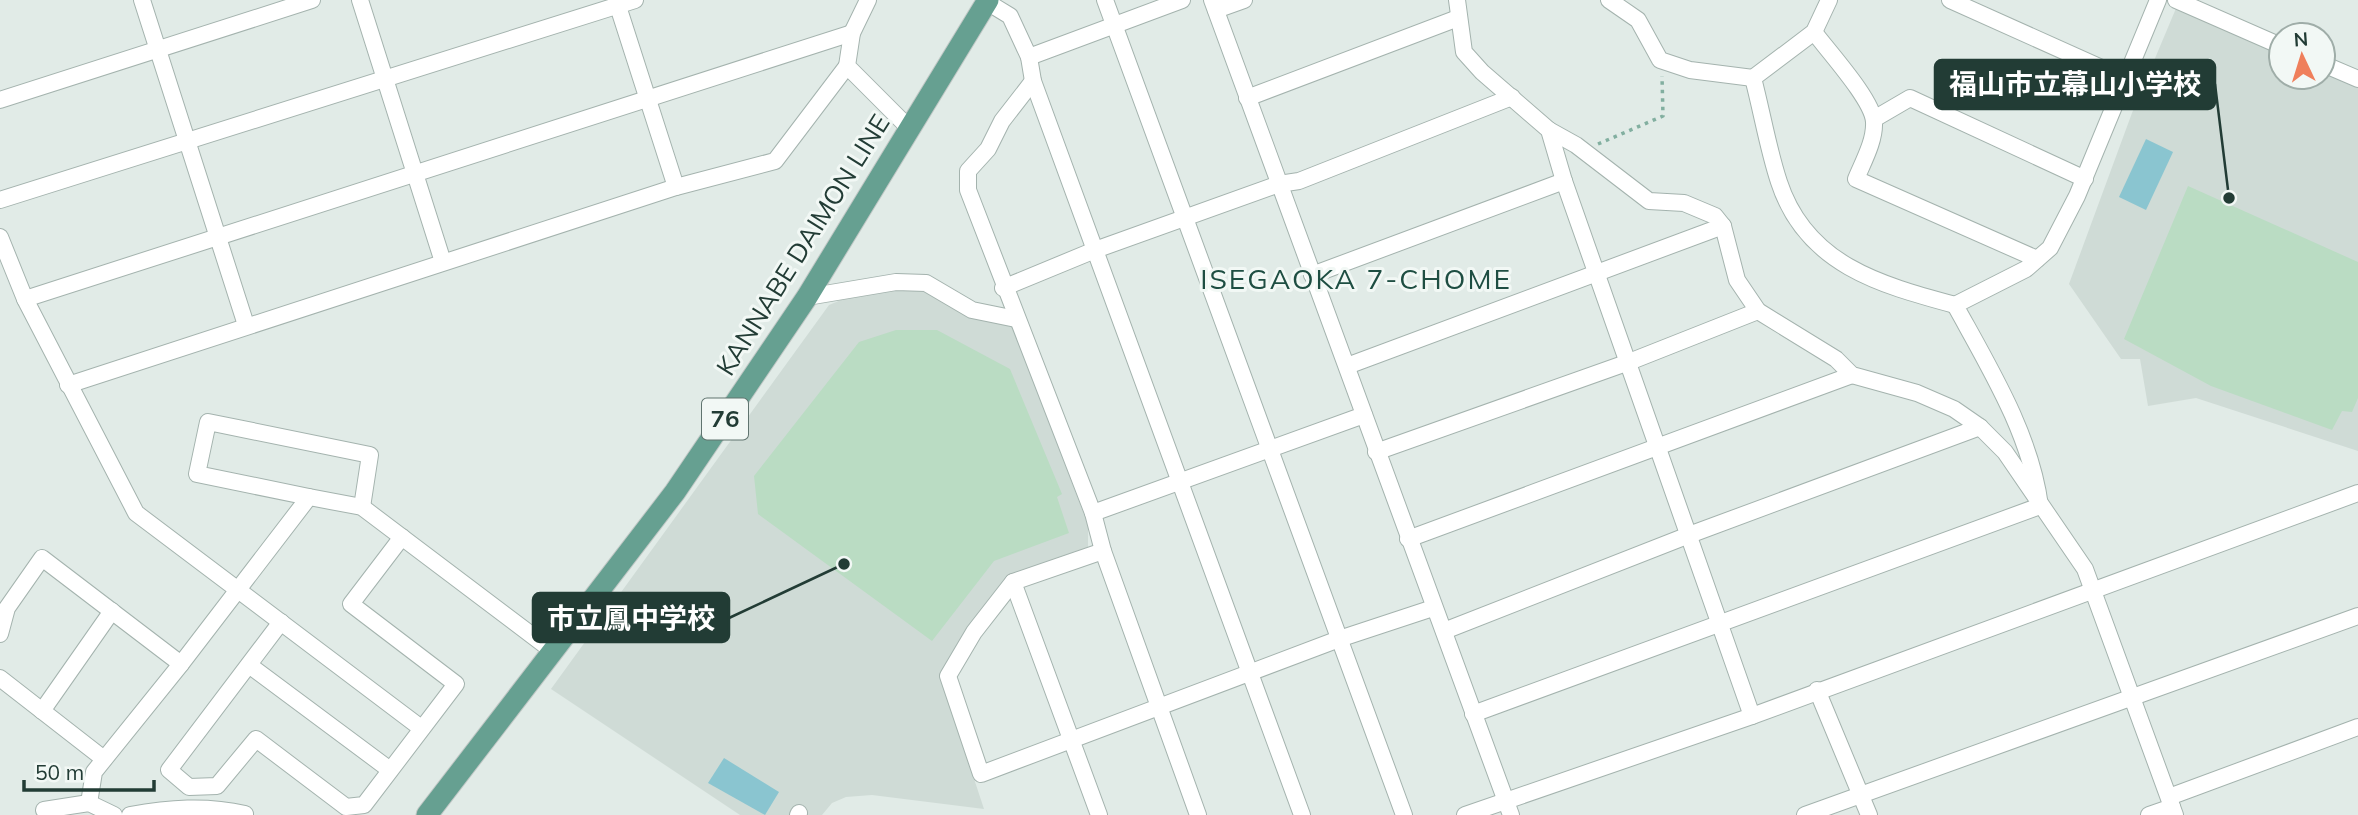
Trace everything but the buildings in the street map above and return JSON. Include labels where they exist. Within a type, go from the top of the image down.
[{"type":"main road","name":"KANNABE DAIMON LINE","points":[[427,815],[675,492],[807,296],[988,1]]},
{"type":"street","points":[[142,0],[246,325]]},
{"type":"street","points":[[0,100],[312,0]]},
{"type":"street","points":[[360,0],[443,262]]},
{"type":"street","points":[[0,200],[617,3],[635,0]]},
{"type":"street","points":[[68,385],[676,187],[775,161],[847,66],[852,33],[868,0]]},
{"type":"street","points":[[1105,0],[1404,815]]},
{"type":"street","points":[[1029,57],[1182,0]]},
{"type":"street","points":[[1244,0],[1214,5],[1508,808]]},
{"type":"street","points":[[1457,0],[1464,51],[1482,72],[1549,130],[1649,201],[1684,202],[1715,216],[1723,226],[1737,280],[1758,311],[1836,359],[1852,376],[1917,393],[1954,409],[1980,427],[2005,452],[2085,569],[2172,806]]},
{"type":"street","points":[[1609,0],[1638,20],[1660,60],[1690,70],[1753,78],[1814,32],[1829,0]]},
{"type":"street","points":[[1950,0],[2126,79]]},
{"type":"street","points":[[1753,78],[1779,184],[1800,223],[1838,263],[1894,289],[1955,305],[2026,269],[2050,248],[2085,178],[2158,0]]},
{"type":"street","points":[[2176,0],[2267,40]]},
{"type":"street","points":[[988,1],[1010,16],[1029,57],[1033,81],[1302,815]]},
{"type":"street","points":[[617,3],[676,187]]},
{"type":"street","points":[[1247,98],[1458,19]]},
{"type":"street","points":[[1814,32],[1863,97],[1874,119],[1873,135],[1856,179],[2037,259]]},
{"type":"street","points":[[25,299],[852,33]]},
{"type":"street","points":[[847,66],[910,129]]},
{"type":"street","points":[[2337,70],[2358,79]]},
{"type":"street","points":[[1033,81],[1002,121],[988,149],[968,171],[968,191],[1003,288],[1093,513],[1102,551],[1198,815]]},
{"type":"street","points":[[1003,288],[1095,250],[1279,184],[1298,181],[1512,97]]},
{"type":"street","points":[[1874,119],[1910,98],[2085,178]]},
{"type":"street","points":[[1549,130],[1564,181],[1752,716]]},
{"type":"street","points":[[1312,275],[1564,181]]},
{"type":"street","points":[[1348,366],[1723,226]]},
{"type":"street","points":[[0,237],[25,299],[136,513],[421,728]]},
{"type":"street","points":[[807,296],[896,282],[926,283],[972,310],[1016,319]]},
{"type":"street","points":[[1955,305],[1996,379],[2036,477],[2040,506]]},
{"type":"street","points":[[1377,452],[1629,362],[1758,311]]},
{"type":"street","points":[[1408,539],[1852,376]]},
{"type":"street","points":[[1093,513],[1364,415]]},
{"type":"street","points":[[362,507],[370,455],[208,422],[197,474],[362,507],[554,652]]},
{"type":"street","points":[[1444,631],[1689,535],[1980,427]]},
{"type":"street","points":[[1465,815],[1508,808],[1818,690],[2358,493]]},
{"type":"street","points":[[89,803],[94,772],[239,591],[309,497]]},
{"type":"street","points":[[1473,714],[2040,506]]},
{"type":"street","points":[[281,622],[169,770],[189,787],[217,786],[256,739],[346,807],[364,805],[456,684],[351,604],[402,537]]},
{"type":"street","points":[[1102,551],[1013,582],[974,632],[948,676],[981,774],[1339,639],[1433,608]]},
{"type":"street","points":[[0,634],[7,608],[42,558],[181,664]]},
{"type":"street","points":[[1013,582],[1099,815]]},
{"type":"street","points":[[42,711],[112,611]]},
{"type":"street","points":[[1805,815],[2358,616]]},
{"type":"street","points":[[249,665],[390,770]]},
{"type":"street","points":[[0,678],[104,759]]},
{"type":"street","points":[[1818,690],[1869,815]]},
{"type":"street","points":[[2149,815],[2358,727]]},
{"type":"street","points":[[44,810],[89,803],[114,815]]},
{"type":"street","points":[[130,815],[190,807],[218,808],[245,815]]},
{"type":"path","points":[[1585,153],[1619,133],[1663,116],[1664,91],[1660,60]]},
{"type":"shaded area","points":[[2177,6],[2267,46],[2267,91],[2337,91],[2337,76],[2358,85],[2358,451],[2196,398],[2148,406],[2140,359],[2121,359],[2069,284],[2132,113]]},
{"type":"shaded area","points":[[896,287],[927,292],[1012,325],[1088,525],[1088,551],[1007,578],[941,679],[984,809],[872,795],[846,797],[832,803],[822,815],[740,815],[551,689],[829,305],[860,292]]},
{"type":"green space","points":[[2188,186],[2358,262],[2358,398],[2352,412],[2342,411],[2332,430],[2211,386],[2124,339]]},
{"type":"green space","points":[[896,330],[937,330],[1010,369],[1062,494],[1057,497],[1069,533],[994,561],[932,641],[758,514],[754,476],[859,342]]},
{"type":"water","points":[[2146,139],[2173,152],[2146,210],[2119,197]]},
{"type":"water","points":[[724,758],[779,792],[765,815],[708,783]]},
{"type":"place","name":"福山市立幕山小学校","points":[[2229,198]]},
{"type":"place","name":"市立鳳中学校","points":[[844,564]]},
{"type":"district","name":"ISEGAOKA 7-CHOME","points":[[1356,279]]}]
